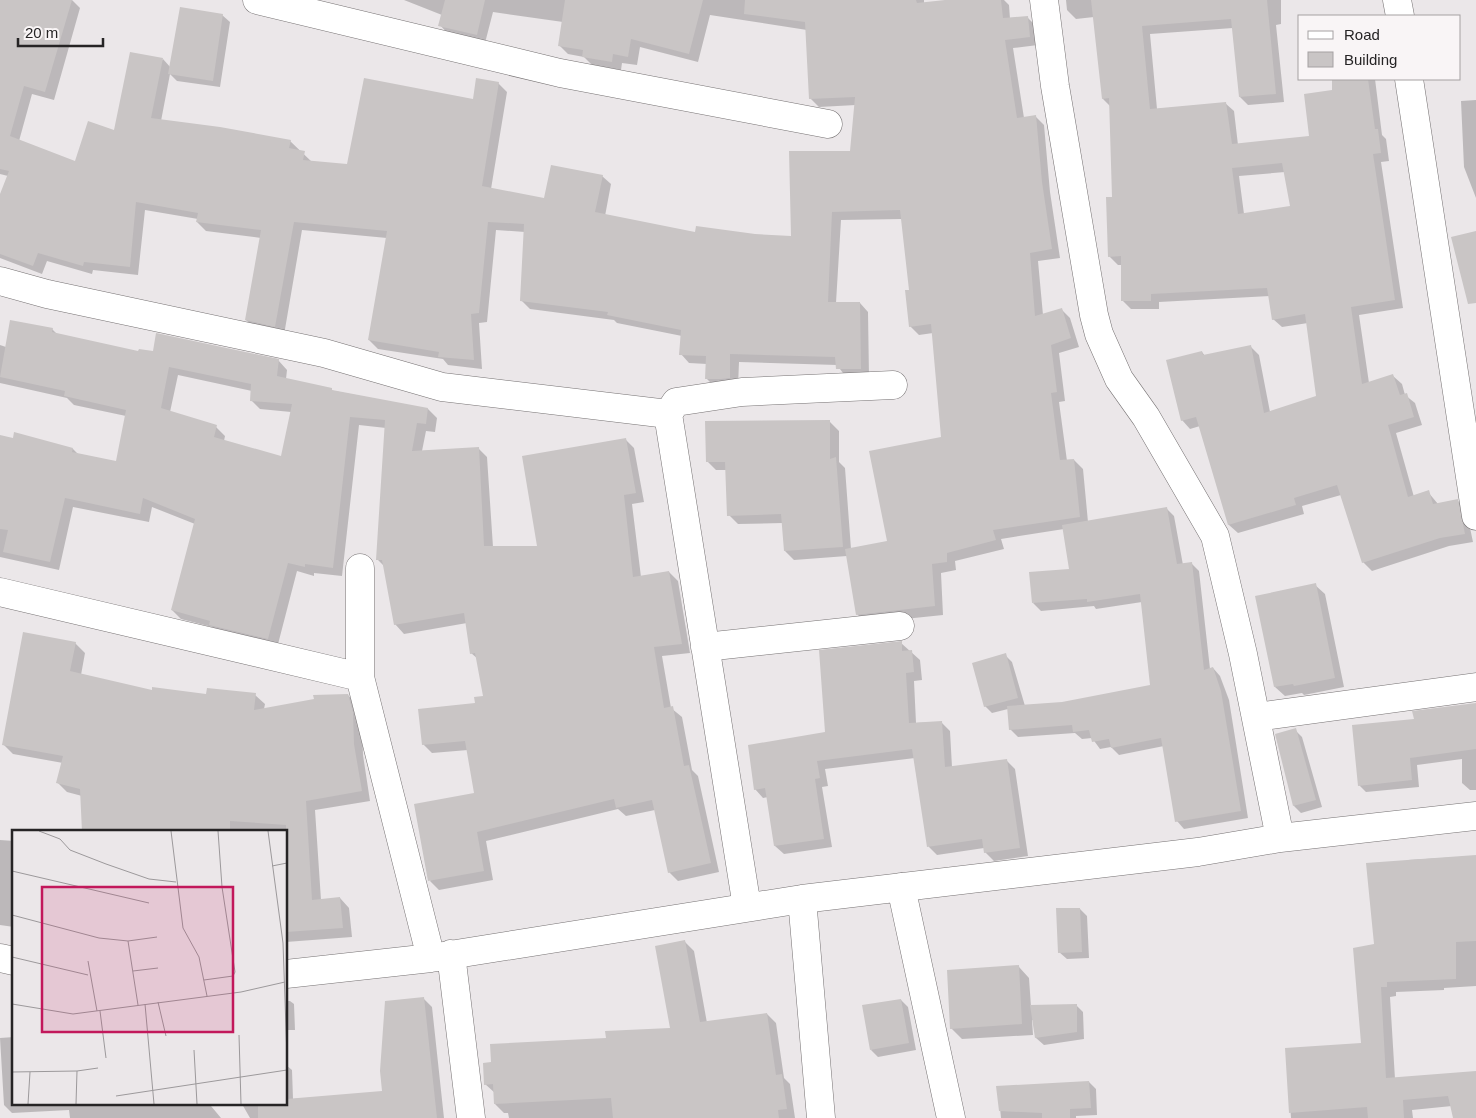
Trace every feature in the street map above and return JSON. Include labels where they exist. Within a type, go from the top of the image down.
[{"type":"street","points":[[257,0],[560,73],[828,124]]},
{"type":"street","points":[[1044,0],[1055,86],[1094,315],[1099,334],[1120,379],[1146,418],[1215,536],[1256,717],[1280,838]]},
{"type":"street","points":[[1397,0],[1400,15]]},
{"type":"street","points":[[1409,80],[1476,516]]},
{"type":"street","points":[[0,281],[46,294],[324,353],[442,387],[668,414]]},
{"type":"street","points":[[747,907],[668,414],[676,402],[742,392],[892,385]]},
{"type":"street","points":[[360,568],[360,677],[441,956],[471,1118]]},
{"type":"street","points":[[0,592],[360,677]]},
{"type":"street","points":[[705,647],[900,626]]},
{"type":"street","points":[[1256,717],[1476,687]]},
{"type":"street","points":[[288,974],[441,956],[802,899],[1198,852],[1280,838],[1476,816]]},
{"type":"street","points":[[900,887],[951,1118]]},
{"type":"street","points":[[802,899],[821,1118]]},
{"type":"building","points":[[0,0],[72,0],[45,92],[24,86],[10,136],[75,161],[88,121],[114,130],[130,52],[163,58],[151,118],[220,127],[291,140],[289,148],[305,151],[303,160],[347,164],[364,78],[473,99],[476,78],[499,82],[482,186],[544,198],[551,165],[603,175],[595,212],[695,232],[696,226],[755,234],[791,236],[789,151],[850,151],[855,97],[809,99],[805,22],[744,14],[745,0],[916,0],[917,3],[945,0],[1001,0],[1003,18],[1028,16],[1030,37],[1005,40],[1017,118],[1036,115],[1042,182],[1052,249],[1030,253],[1035,316],[1062,308],[1071,338],[1051,345],[1057,392],[1051,393],[1060,460],[1074,459],[1080,517],[993,530],[996,540],[947,553],[947,562],[932,564],[935,606],[856,615],[845,549],[887,541],[869,451],[941,437],[931,324],[909,327],[905,290],[909,290],[900,210],[832,212],[828,302],[860,302],[861,369],[836,369],[835,357],[730,354],[730,378],[721,379],[705,379],[706,356],[679,355],[681,330],[607,315],[608,312],[520,301],[524,224],[488,222],[479,313],[471,314],[474,360],[438,357],[439,352],[368,340],[387,231],[294,222],[275,327],[245,320],[261,230],[196,222],[198,213],[136,202],[130,267],[84,262],[83,266],[38,253],[33,266],[0,254],[0,194],[9,171],[0,169]]},
{"type":"building","points":[[445,0],[485,0],[477,35],[438,26]]},
{"type":"building","points":[[565,0],[703,0],[689,54],[631,39],[628,57],[613,54],[612,62],[582,57],[583,50],[558,46]]},
{"type":"building","points":[[1091,0],[1267,0],[1276,94],[1239,97],[1231,19],[1142,26],[1150,109],[1226,102],[1232,144],[1309,136],[1304,94],[1332,90],[1332,80],[1368,80],[1375,129],[1378,129],[1381,153],[1373,154],[1395,300],[1351,307],[1362,384],[1393,374],[1400,395],[1407,393],[1414,417],[1388,425],[1408,497],[1429,490],[1433,504],[1458,499],[1465,534],[1440,538],[1362,563],[1337,485],[1294,498],[1296,505],[1228,525],[1196,417],[1181,421],[1166,360],[1202,351],[1203,355],[1251,345],[1264,413],[1316,396],[1305,314],[1272,320],[1267,288],[1151,294],[1151,301],[1121,301],[1121,256],[1108,257],[1106,197],[1112,197],[1109,98],[1102,99]],"holes":[[[1282,163],[1290,206],[1238,214],[1232,168]]]},
{"type":"building","points":[[180,7],[223,14],[213,81],[168,74]]},
{"type":"building","points":[[1476,231],[1476,303],[1468,304],[1451,237]]},
{"type":"building","points":[[10,320],[53,328],[52,332],[138,351],[139,349],[153,351],[156,333],[279,359],[277,376],[332,388],[332,390],[428,408],[426,424],[417,423],[412,451],[479,447],[484,546],[537,546],[522,456],[626,438],[636,493],[624,495],[633,577],[669,571],[682,644],[654,647],[664,708],[673,706],[684,766],[689,765],[711,863],[668,873],[652,800],[616,808],[614,799],[477,832],[484,871],[428,881],[414,804],[474,793],[465,741],[422,745],[418,709],[475,703],[474,697],[483,696],[475,653],[470,654],[464,613],[394,625],[382,560],[376,560],[385,420],[350,417],[333,568],[305,564],[305,567],[288,563],[268,639],[209,625],[210,621],[171,610],[195,519],[143,498],[140,514],[65,498],[50,562],[3,552],[8,530],[0,529],[0,435],[13,438],[14,432],[73,448],[72,452],[116,461],[126,410],[64,396],[65,391],[0,377]],"holes":[[[169,367],[251,384],[250,401],[292,404],[281,456],[214,437],[217,425],[161,408]]]},
{"type":"building","points":[[830,420],[830,459],[836,457],[843,547],[784,551],[781,514],[727,516],[725,462],[706,462],[705,421]]},
{"type":"building","points":[[1167,507],[1177,564],[1192,562],[1204,670],[1213,667],[1221,691],[1241,811],[1175,822],[1161,738],[1111,748],[1109,739],[1092,742],[1089,730],[1073,732],[1072,725],[1009,730],[1007,706],[1062,702],[1150,685],[1140,594],[1087,602],[1087,599],[1032,603],[1029,572],[1069,569],[1062,525]]},
{"type":"building","points":[[1316,583],[1335,678],[1294,686],[1293,684],[1274,687],[1255,596]]},
{"type":"building","points":[[23,632],[76,642],[70,671],[152,690],[152,687],[206,694],[207,688],[256,693],[254,710],[314,699],[313,695],[348,694],[353,712],[354,744],[362,791],[306,801],[312,900],[340,897],[343,928],[288,932],[288,830],[286,830],[286,825],[230,821],[230,830],[82,830],[80,789],[56,783],[63,756],[2,745]]},
{"type":"building","points":[[902,641],[902,651],[912,650],[914,672],[906,673],[909,723],[942,721],[945,767],[1007,759],[1020,848],[984,853],[982,839],[927,847],[912,749],[817,761],[820,778],[815,779],[824,839],[774,846],[765,788],[754,790],[748,745],[825,732],[819,650]]},
{"type":"building","points":[[1006,653],[1018,698],[984,707],[972,663]]},
{"type":"building","points":[[1476,703],[1476,749],[1410,758],[1412,780],[1358,786],[1352,725],[1414,719],[1412,711]]},
{"type":"building","points":[[1296,728],[1316,800],[1293,806],[1275,734]]},
{"type":"building","points":[[1476,855],[1476,941],[1456,942],[1456,979],[1387,982],[1387,987],[1381,987],[1386,1078],[1476,1071],[1476,1118],[1453,1118],[1448,1096],[1403,1100],[1404,1118],[1368,1118],[1367,1107],[1289,1113],[1285,1048],[1361,1043],[1353,948],[1374,944],[1366,863]]},
{"type":"building","points":[[1056,908],[1080,908],[1082,952],[1058,953]]},
{"type":"building","points":[[685,940],[700,1022],[767,1013],[776,1075],[782,1074],[787,1109],[778,1110],[779,1118],[613,1118],[611,1098],[494,1104],[493,1084],[484,1085],[483,1063],[491,1062],[490,1044],[606,1038],[605,1031],[670,1028],[655,946]]},
{"type":"building","points":[[1019,965],[1022,1024],[950,1029],[947,970]]},
{"type":"building","points":[[424,997],[437,1118],[258,1118],[258,1106],[288,1106],[288,1099],[382,1091],[380,1071],[385,1001]]},
{"type":"building","points":[[901,999],[909,1043],[870,1050],[862,1005]]},
{"type":"building","points":[[1077,1004],[1077,1032],[1035,1038],[1030,1005]]},
{"type":"building","points":[[1089,1081],[1091,1108],[1070,1109],[1070,1118],[1042,1118],[1042,1113],[999,1111],[996,1086]]}]
